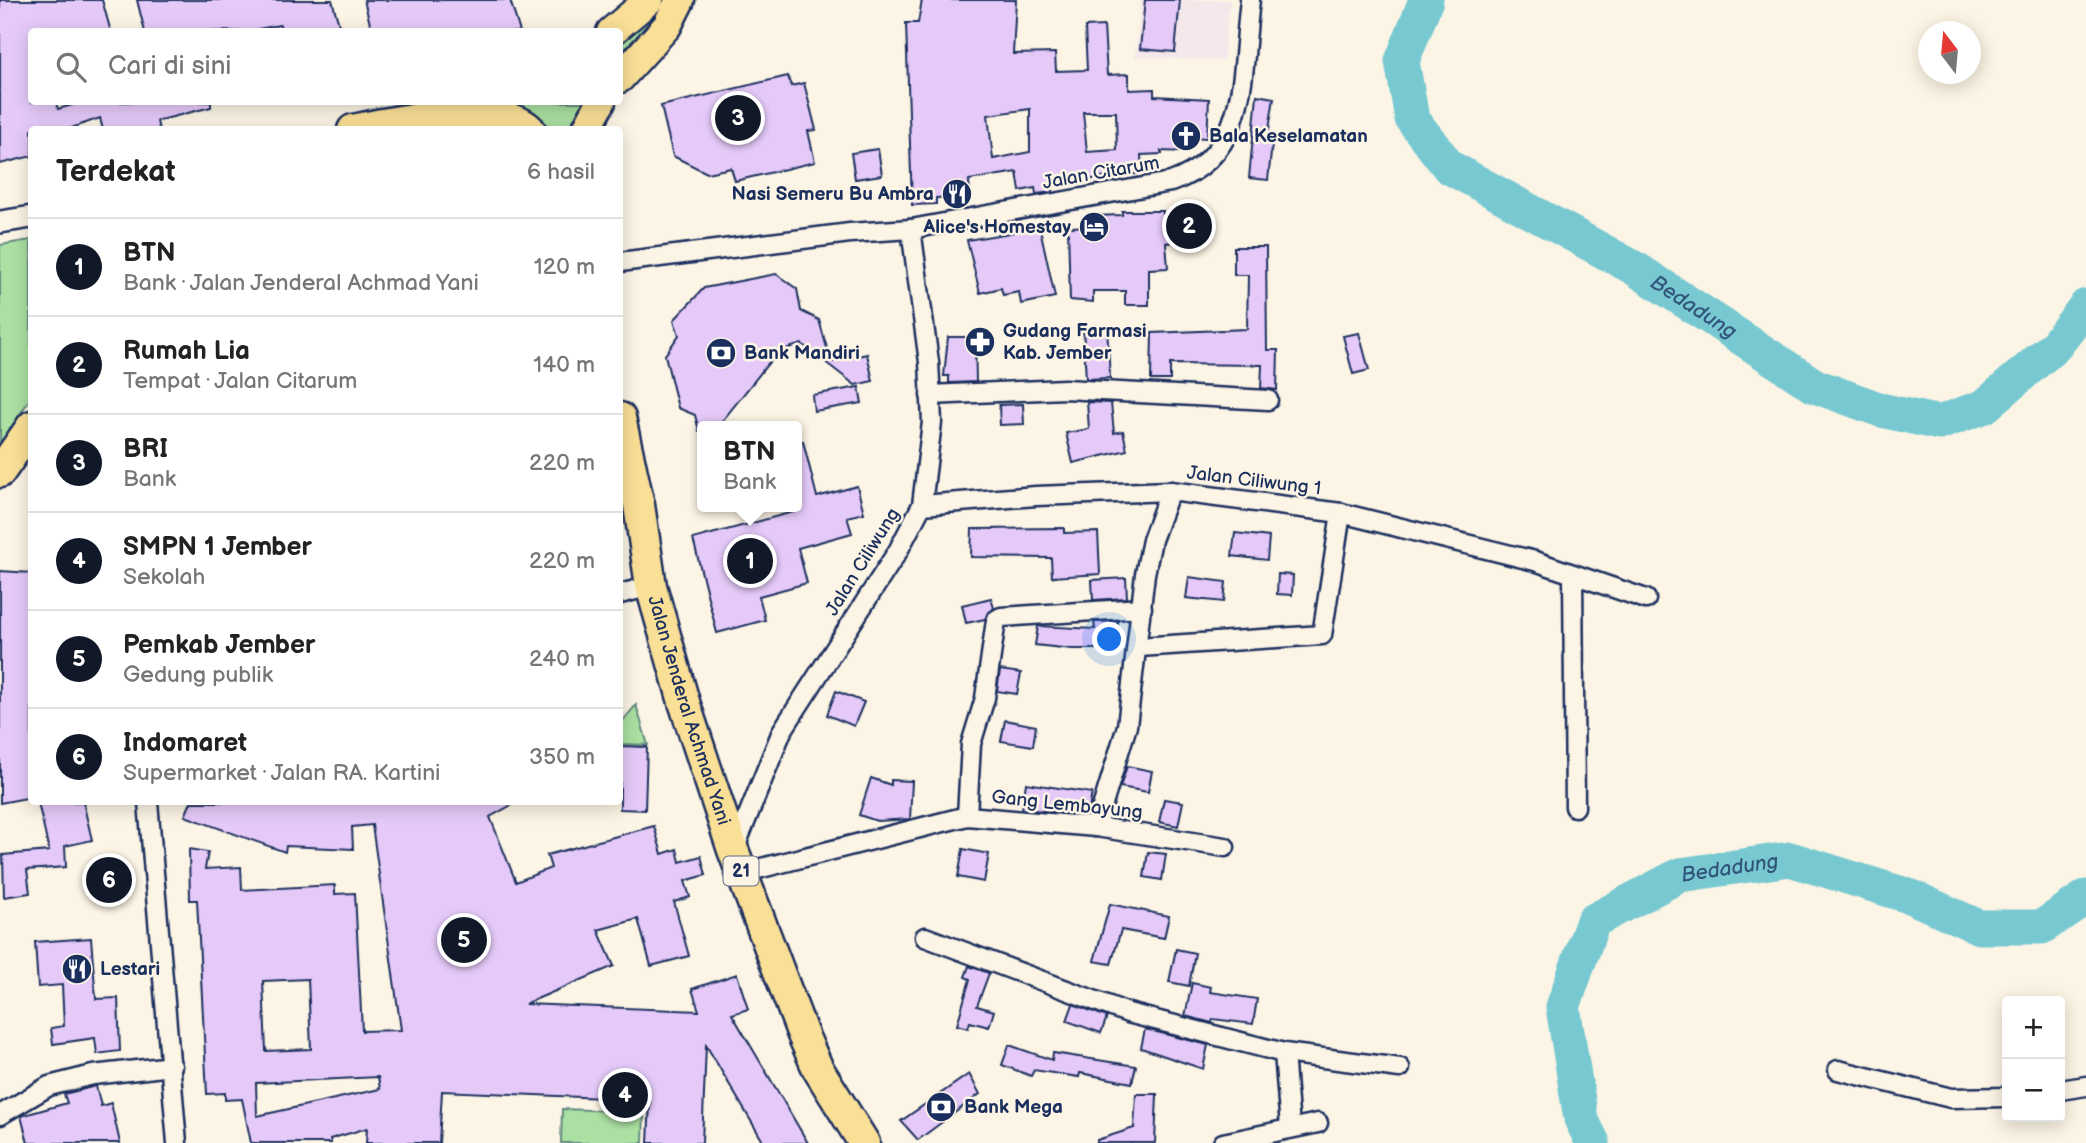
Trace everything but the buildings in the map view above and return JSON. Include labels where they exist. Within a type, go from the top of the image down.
[{"type":"highway","points":[[372,126],[392,122],[498,115],[526,126]]},
{"type":"highway","points":[[0,472],[28,432]]},
{"type":"highway","name":"Jalan Jenderal Achmad Yani","points":[[623,432],[639,505],[651,586],[684,702],[738,862],[818,1069],[864,1143]]},
{"type":"main road","points":[[616,28],[649,0]]},
{"type":"main road","points":[[623,75],[667,26],[680,0]]},
{"type":"main road","points":[[392,122],[441,105]]},
{"type":"main road","points":[[588,126],[599,105]]},
{"type":"street","name":"Jalan Citarum","points":[[623,262],[850,233],[911,229],[1171,183],[1189,176],[1215,155],[1235,122],[1250,0]]},
{"type":"street","points":[[0,222],[28,218]]},
{"type":"street","name":"Jalan Ciliwung","points":[[738,862],[782,731],[898,551],[922,505],[932,422],[929,362],[911,229]]},
{"type":"street","points":[[930,395],[1065,389],[1268,400]]},
{"type":"street","points":[[1096,827],[1127,726],[1152,540],[1170,491]]},
{"type":"street","name":"Jalan Ciliwung 1","points":[[922,505],[1036,496],[1170,491],[1341,513],[1535,561],[1646,598]]},
{"type":"street","points":[[1139,647],[1322,635],[1341,513]]},
{"type":"street","points":[[1573,575],[1575,807]]},
{"type":"street","points":[[623,593],[651,586]]},
{"type":"street","points":[[967,817],[971,744],[985,698],[996,620],[1001,617],[1142,608]]},
{"type":"street","points":[[148,805],[177,1143]]},
{"type":"street","name":"Gang Lembayung","points":[[738,862],[967,817],[1096,827],[1225,846]]},
{"type":"street","points":[[925,937],[1128,1013],[1284,1053],[1400,1068]]},
{"type":"street","points":[[1284,1053],[1290,1127]]},
{"type":"street","points":[[0,1115],[49,1086],[93,1075],[172,1066]]},
{"type":"street","points":[[1838,1070],[1951,1098],[2002,1097]]},
{"type":"street","points":[[2065,1089],[2086,1086]]},
{"type":"street","points":[[1223,1143],[1318,1123]]},
{"type":"shaded area","points":[[1141,0],[1230,0],[1223,61],[1135,57]]},
{"type":"green space","points":[[665,0],[673,0],[623,57],[623,39],[636,30]]},
{"type":"green space","points":[[483,105],[581,105],[570,126],[543,126],[541,123]]},
{"type":"green space","points":[[28,240],[28,402],[0,446],[0,245]]},
{"type":"green space","points":[[636,705],[648,745],[623,744],[623,720]]},
{"type":"green space","points":[[562,1109],[644,1112],[643,1143],[561,1143]]},
{"type":"waterway","name":"Bedadung","points":[[1426,0],[1402,61],[1412,119],[1449,167],[1636,269],[1815,386],[1881,410],[1939,423],[1985,406],[2055,346],[2086,306]]},
{"type":"waterway","name":"Bedadung","points":[[1593,1143],[1581,1119],[1563,1007],[1593,921],[1680,875],[1790,859],[1912,897],[1979,927],[2042,927],[2086,897]]},
{"type":"place","name":"BRI","points":[[738,118]]},
{"type":"place","name":"Bala Keselamatan","points":[[1186,136]]},
{"type":"place","name":"Nasi Semeru Bu Ambra","points":[[957,194]]},
{"type":"place","name":"Rumah Lia","points":[[1189,226]]},
{"type":"place","name":"Alice's Homestay","points":[[1094,227]]},
{"type":"place","name":"Gudang Farmasi Kab. Jember","points":[[980,342]]},
{"type":"place","name":"Bank Mandiri","points":[[721,353]]},
{"type":"place","name":"BTN","points":[[750,561]]},
{"type":"place","name":"Indomaret","points":[[109,880]]},
{"type":"place","name":"Pemkab Jember","points":[[464,940]]},
{"type":"place","name":"Lestari","points":[[77,969]]},
{"type":"place","name":"SMPN 1 Jember","points":[[625,1095]]},
{"type":"place","name":"Bank Mega","points":[[941,1107]]}]
